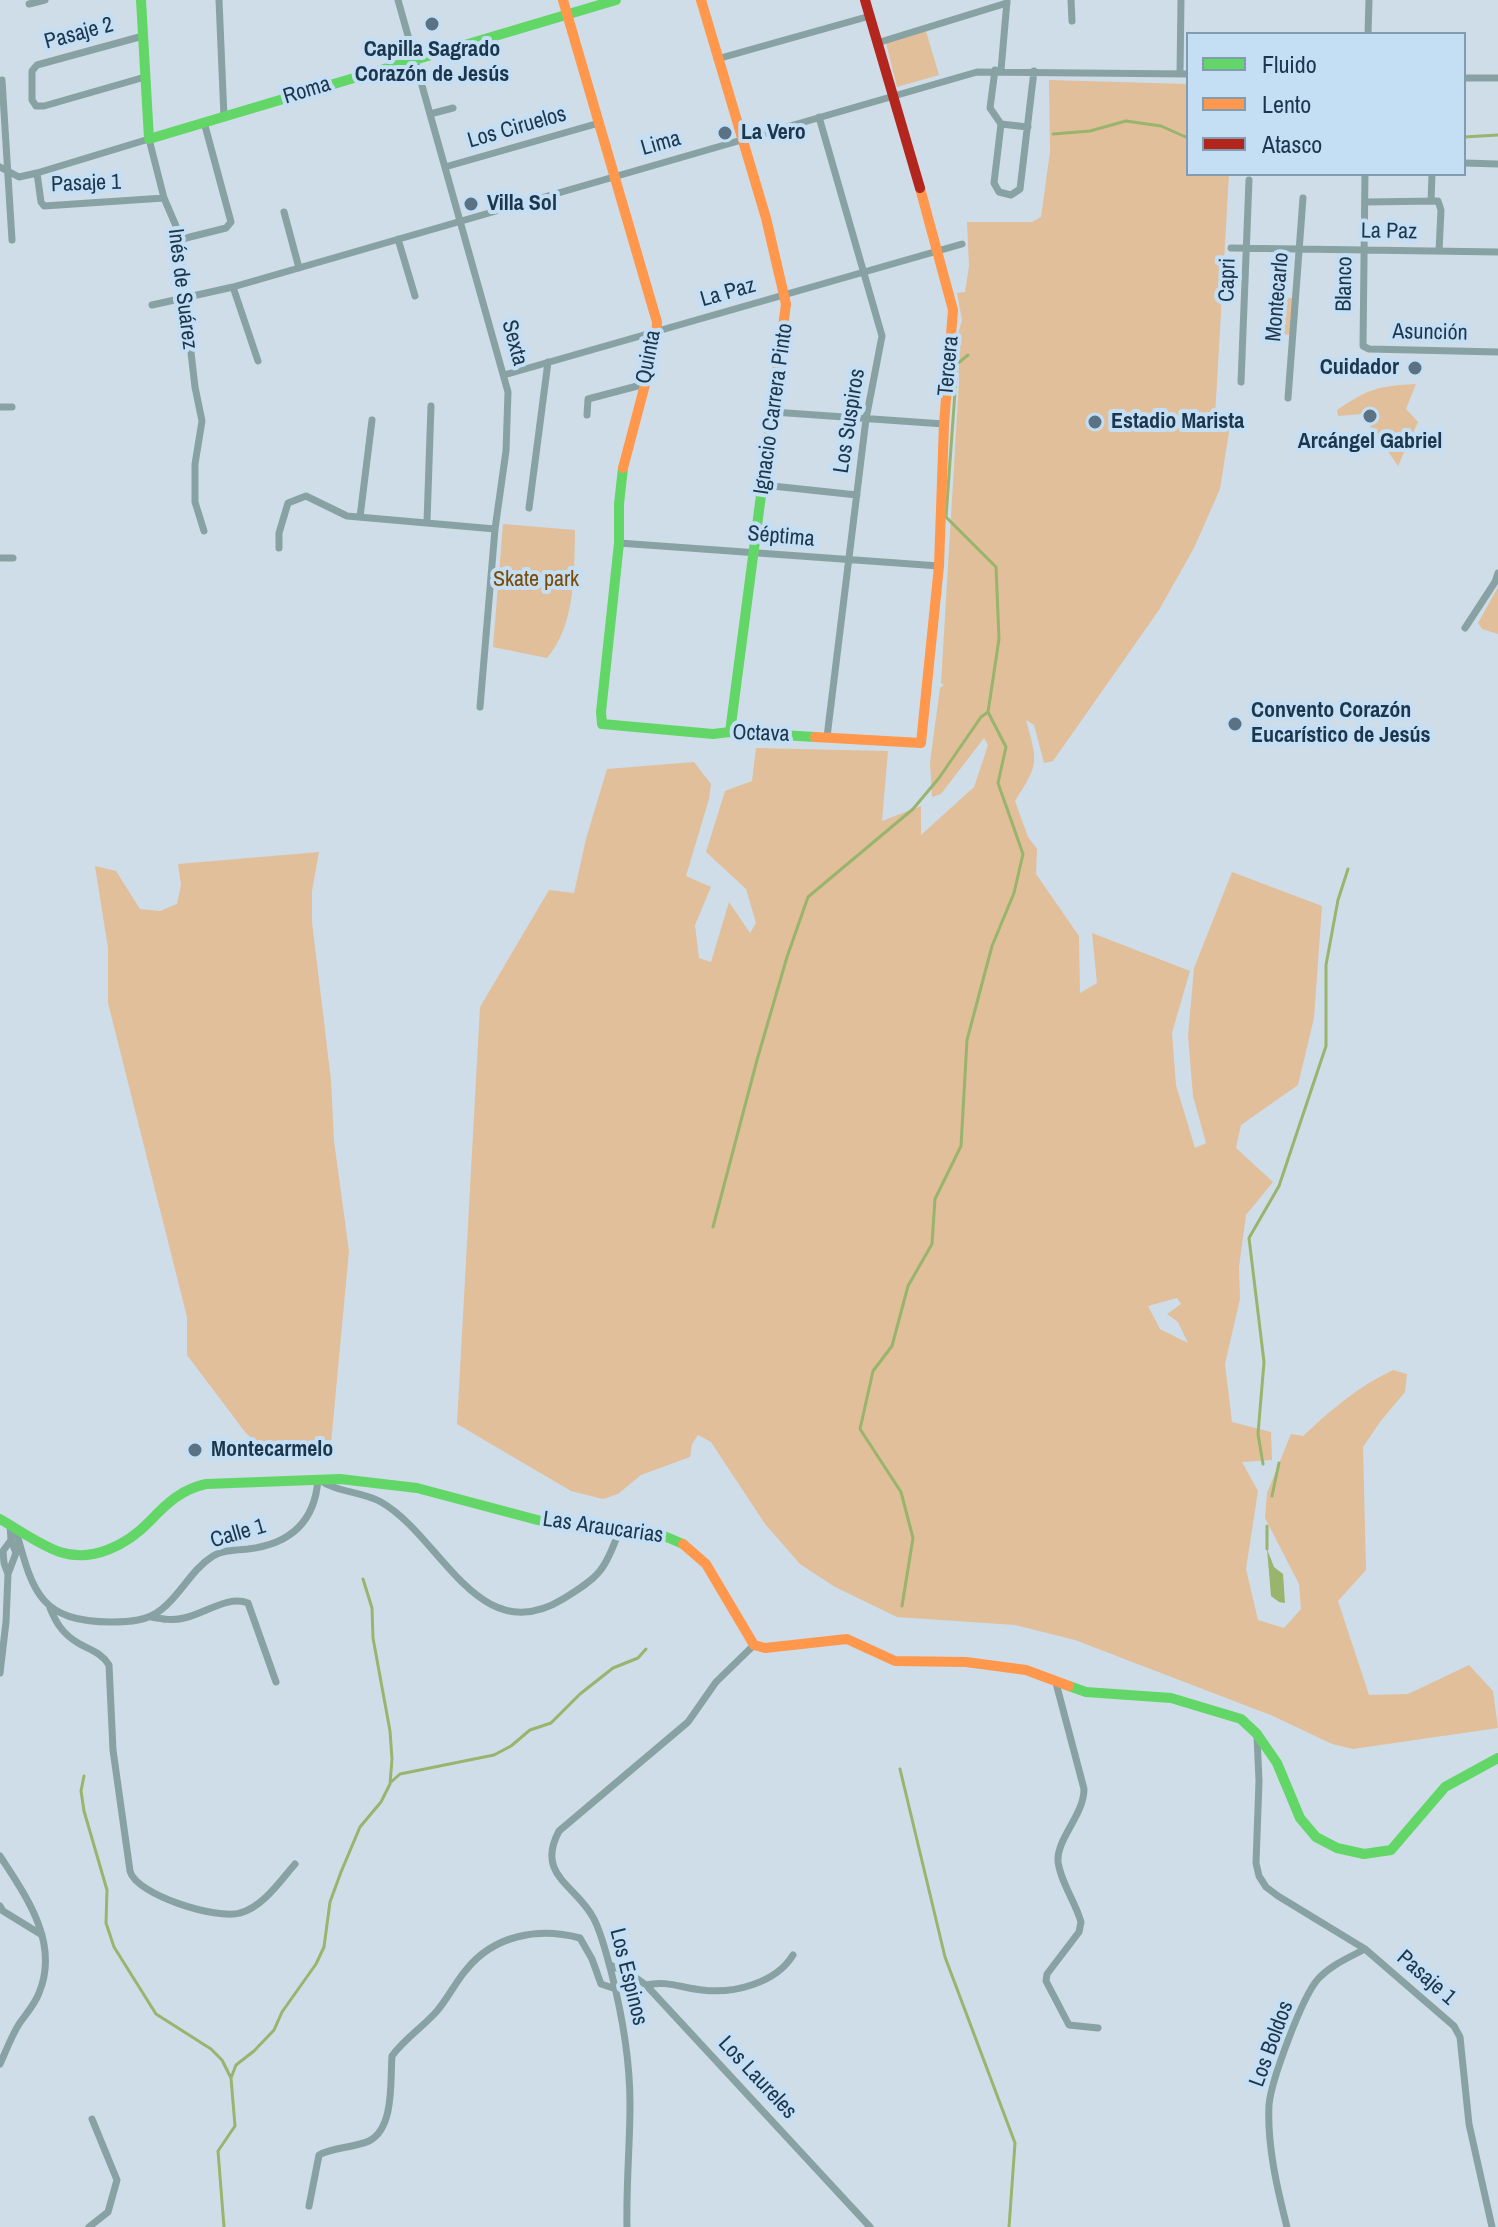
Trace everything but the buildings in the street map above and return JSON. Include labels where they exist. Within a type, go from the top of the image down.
[{"type":"street","points":[[29,4],[45,0]]},
{"type":"street","name":"Inés de Suárez","points":[[141,0],[149,139],[164,198],[176,226],[202,421],[195,464],[195,502],[204,531]]},
{"type":"street","points":[[219,0],[224,117]]},
{"type":"street","name":"Sexta","points":[[398,0],[508,392],[506,451],[495,529],[480,707]]},
{"type":"street","name":"Quinta","points":[[563,0],[657,332],[623,467],[602,724]]},
{"type":"street","name":"Roma","points":[[8,172],[19,177],[37,173],[616,0]]},
{"type":"street","name":"Ignacio Carrera Pinto","points":[[701,0],[786,295],[787,316],[730,732]]},
{"type":"street","name":"Tercera","points":[[865,0],[953,310],[944,424],[939,566],[921,743]]},
{"type":"street","points":[[1071,0],[1072,21]]},
{"type":"street","points":[[1181,0],[1184,74]]},
{"type":"street","points":[[1368,32],[1369,0]]},
{"type":"street","points":[[877,43],[1007,1],[990,108],[1001,124],[994,183],[995,188],[1004,194],[1011,195],[1020,189],[1034,71]]},
{"type":"street","points":[[717,59],[870,16]]},
{"type":"street","name":"Pasaje 2","points":[[143,36],[37,65],[32,71],[32,100],[36,106],[44,106],[145,77]]},
{"type":"street","name":"Lima","points":[[152,305],[233,287],[977,72],[1184,74]]},
{"type":"street","points":[[1466,78],[1498,78]]},
{"type":"street","points":[[2,80],[12,240]]},
{"type":"street","points":[[430,114],[453,108]]},
{"type":"street","name":"Los Suspiros","points":[[819,117],[882,336],[866,419],[827,737]]},
{"type":"street","points":[[178,240],[231,225],[204,122]]},
{"type":"street","name":"Los Ciruelos","points":[[445,167],[599,123]]},
{"type":"street","points":[[1001,124],[1028,127]]},
{"type":"street","points":[[1466,163],[1498,164]]},
{"type":"street","points":[[0,167],[8,172]]},
{"type":"street","name":"Pasaje 1","points":[[37,173],[44,206],[164,198]]},
{"type":"street","name":"Blanco","points":[[1363,346],[1365,176]]},
{"type":"street","points":[[1431,201],[1432,176]]},
{"type":"street","name":"Capri","points":[[1241,382],[1249,180]]},
{"type":"street","name":"Montecarlo","points":[[1288,398],[1303,198]]},
{"type":"street","points":[[1365,202],[1440,203],[1439,251]]},
{"type":"street","points":[[284,212],[299,268]]},
{"type":"street","points":[[398,239],[415,296]]},
{"type":"street","name":"La Paz","points":[[504,375],[962,244]]},
{"type":"street","name":"La Paz","points":[[1231,248],[1498,252]]},
{"type":"street","points":[[233,287],[258,361]]},
{"type":"street","name":"Asunción","points":[[1363,346],[1369,349],[1428,352],[1498,352]]},
{"type":"street","points":[[529,508],[548,362]]},
{"type":"street","points":[[587,415],[588,399],[645,384]]},
{"type":"street","points":[[427,522],[431,406]]},
{"type":"street","points":[[0,407],[12,407]]},
{"type":"street","points":[[773,412],[944,424]]},
{"type":"street","points":[[360,517],[372,420]]},
{"type":"street","points":[[763,485],[857,495]]},
{"type":"street","points":[[279,548],[288,503],[310,497],[336,512],[360,517],[495,529]]},
{"type":"street","name":"Séptima","points":[[619,543],[939,566]]},
{"type":"street","points":[[0,558],[13,558]]},
{"type":"street","points":[[1465,628],[1498,573]]},
{"type":"street","name":"Octava","points":[[602,724],[713,734],[730,732],[921,743]]},
{"type":"street","points":[[318,1479],[330,1488],[380,1502],[411,1528],[467,1588],[501,1610],[514,1614],[530,1614],[553,1605],[593,1580],[609,1558],[619,1531]]},
{"type":"street","name":"Las Araucarias","points":[[8,1523],[60,1552],[83,1556],[104,1552],[138,1533],[162,1508],[191,1487],[229,1481],[318,1479],[361,1480],[417,1488],[560,1526],[657,1533],[675,1539],[706,1564],[754,1645]]},
{"type":"street","name":"Calle 1","points":[[151,1617],[163,1609],[214,1555],[272,1544],[300,1526],[316,1498],[318,1479]]},
{"type":"street","points":[[0,1673],[8,1574],[16,1553],[8,1523]]},
{"type":"street","points":[[8,1523],[35,1591],[49,1606],[65,1615],[83,1620],[183,1619],[237,1600],[248,1603],[276,1682]]},
{"type":"street","points":[[49,1606],[58,1626],[76,1642],[104,1657],[109,1665],[113,1750],[130,1871],[138,1884],[193,1909],[214,1914],[238,1914],[254,1907],[295,1864]]},
{"type":"street","points":[[754,1645],[777,1649],[847,1639],[895,1661],[966,1662],[1026,1670],[1086,1692],[1171,1698],[1241,1719],[1257,1734],[1277,1763],[1300,1818],[1316,1837],[1337,1848],[1364,1854],[1391,1850],[1445,1787],[1498,1758]]},
{"type":"street","name":"Los Espinos","points":[[627,2227],[630,2101],[626,2048],[616,1989],[599,1927],[590,1911],[558,1877],[552,1865],[552,1844],[559,1831],[688,1722],[716,1682],[754,1645]]},
{"type":"street","points":[[1056,1683],[1084,1789],[1083,1803],[1060,1851],[1058,1862],[1081,1922],[1079,1932],[1047,1974],[1046,1981],[1069,2025],[1098,2028]]},
{"type":"street","name":"Pasaje 1","points":[[1257,1734],[1259,1781],[1256,1848],[1259,1876],[1266,1887],[1278,1896],[1365,1949],[1454,2026],[1460,2037],[1469,2124],[1492,2227]]},
{"type":"street","points":[[0,1856],[33,1908],[42,1935],[46,1972],[39,1995],[17,2028],[0,2064]]},
{"type":"street","points":[[0,1906],[3,1911],[42,1935]]},
{"type":"street","points":[[309,2206],[319,2155],[368,2141],[375,2136],[390,2105],[392,2056],[439,2008],[477,1959],[512,1937],[545,1932],[563,1934],[580,1938],[601,1984],[616,1989]]},
{"type":"street","name":"Los Boldos","points":[[1287,2227],[1271,2146],[1269,2103],[1287,2045],[1316,1981],[1337,1964],[1365,1949]]},
{"type":"street","points":[[646,1985],[664,1982],[708,1991],[733,1990],[779,1972],[793,1955]]},
{"type":"street","name":"Los Laureles","points":[[610,1965],[646,1985],[870,2227]]},
{"type":"street","points":[[89,2227],[108,2212],[117,2180],[92,2119]]},
{"type":"green space","points":[[926,31],[939,75],[897,87],[886,43]]},
{"type":"green space","points":[[1049,80],[1186,84],[1186,176],[1229,176],[1215,417],[1239,417],[1230,426],[1220,489],[1194,548],[1159,610],[1053,761],[1044,763],[1034,725],[1026,720],[1034,763],[1015,801],[1028,837],[1037,849],[1036,874],[1079,936],[1080,993],[1097,983],[1092,933],[1190,971],[1172,1033],[1176,1085],[1195,1148],[1206,1143],[1193,1096],[1188,1036],[1194,968],[1232,872],[1322,906],[1314,1018],[1298,1085],[1241,1125],[1236,1148],[1273,1182],[1246,1215],[1239,1267],[1240,1299],[1225,1364],[1232,1422],[1271,1432],[1272,1460],[1242,1462],[1258,1491],[1246,1569],[1258,1620],[1284,1628],[1301,1609],[1299,1584],[1265,1518],[1267,1493],[1291,1434],[1303,1436],[1345,1400],[1393,1370],[1407,1374],[1405,1392],[1363,1447],[1366,1570],[1338,1601],[1369,1695],[1408,1694],[1469,1665],[1493,1691],[1498,1728],[1353,1749],[1332,1744],[1273,1716],[1075,1640],[1015,1625],[897,1617],[835,1587],[800,1564],[765,1524],[711,1442],[698,1435],[692,1444],[690,1457],[641,1475],[618,1494],[603,1499],[571,1491],[457,1424],[480,1007],[549,890],[574,893],[607,769],[694,762],[711,784],[686,876],[711,887],[695,925],[699,958],[711,962],[729,902],[750,933],[756,923],[746,889],[706,852],[725,791],[752,781],[756,748],[888,751],[882,821],[921,806],[921,835],[974,787],[988,745],[984,738],[941,794],[932,797],[930,762],[940,688],[944,685],[941,683],[959,382],[957,338],[962,320],[957,293],[965,292],[969,266],[967,222],[1032,222],[1041,217],[1050,152]],"holes":[[[1177,1298],[1181,1304],[1167,1314],[1178,1322],[1188,1343],[1160,1329],[1148,1306]]]},
{"type":"green space","points":[[1273,298],[1296,298],[1296,335],[1272,334]]},
{"type":"green space","points":[[1416,384],[1406,409],[1418,422],[1398,466],[1362,414],[1338,416],[1337,410],[1366,393]]},
{"type":"green space","name":"Skate park","points":[[503,524],[575,530],[572,597],[563,630],[547,658],[493,647]]},
{"type":"green space","points":[[1498,587],[1498,634],[1482,629],[1478,623]]},
{"type":"green space","points":[[319,852],[312,891],[312,922],[331,1080],[334,1141],[349,1251],[330,1454],[262,1448],[245,1432],[187,1355],[187,1317],[108,1003],[108,948],[95,866],[116,871],[140,909],[160,911],[177,904],[181,885],[178,864]]},
{"type":"shaded area","points":[[1267,1549],[1274,1567],[1283,1574],[1285,1603],[1271,1596]]},
{"type":"waterway","points":[[1053,134],[1090,131],[1126,121],[1161,126],[1186,137]]},
{"type":"waterway","points":[[1466,137],[1498,135]]},
{"type":"waterway","points":[[902,1606],[913,1538],[901,1492],[860,1429],[873,1371],[892,1346],[908,1286],[932,1244],[935,1199],[961,1146],[967,1040],[992,946],[1014,893],[1023,854],[998,783],[1006,747],[988,712],[999,639],[996,567],[946,517],[957,364],[968,355]]},
{"type":"waterway","points":[[713,1227],[757,1060],[808,897],[913,809],[939,778],[981,717],[988,712]]},
{"type":"waterway","points":[[1263,1464],[1258,1434],[1264,1362],[1249,1238],[1279,1186],[1326,1046],[1326,965],[1338,900],[1348,869]]},
{"type":"waterway","points":[[1272,1496],[1279,1463]]},
{"type":"waterway","points":[[1267,1526],[1267,1549]]},
{"type":"waterway","points":[[224,2227],[218,2151],[235,2126],[231,2078],[236,2065],[274,2030],[282,2012],[316,1964],[324,1947],[330,1902],[341,1872],[360,1827],[381,1802],[390,1784],[390,1731],[373,1638],[372,1608],[363,1579]]},
{"type":"waterway","points":[[391,1782],[400,1774],[494,1755],[530,1730],[551,1723],[580,1694],[613,1668],[638,1658],[646,1649]]},
{"type":"waterway","points":[[900,1769],[945,1957],[1015,2143],[1009,2227]]},
{"type":"waterway","points":[[84,1776],[81,1791],[84,1811],[107,1890],[106,1923],[114,1947],[156,2014],[211,2049],[222,2060],[231,2078]]},
{"type":"traffic: fast","points":[[141,0],[149,139],[616,0]]},
{"type":"traffic: fast","points":[[730,732],[768,442]]},
{"type":"traffic: fast","points":[[623,468],[602,724],[713,734],[730,732],[815,737]]},
{"type":"traffic: fast","points":[[0,1519],[52,1549],[85,1555],[121,1544],[175,1498],[197,1486],[340,1479],[417,1488],[560,1526],[657,1533],[683,1544]]},
{"type":"traffic: fast","points":[[1069,1686],[1086,1692],[1171,1698],[1241,1719],[1257,1734],[1277,1763],[1300,1818],[1316,1837],[1337,1848],[1364,1854],[1391,1850],[1445,1787],[1498,1758]]},
{"type":"traffic: slow","points":[[563,0],[657,322],[656,343],[623,468]]},
{"type":"traffic: slow","points":[[701,0],[766,218],[786,304],[768,442]]},
{"type":"traffic: slow","points":[[815,737],[921,743],[939,566],[944,424],[953,310],[920,188]]},
{"type":"traffic: slow","points":[[683,1544],[706,1564],[754,1645],[765,1648],[847,1639],[895,1661],[966,1662],[1026,1670],[1069,1686]]},
{"type":"traffic: jam","points":[[865,0],[920,188]]},
{"type":"place","name":"Capilla Sagrado Corazón de Jesús","points":[[432,24]]},
{"type":"place","name":"La Vero","points":[[725,133]]},
{"type":"place","name":"Villa Sol","points":[[471,204]]},
{"type":"place","name":"Cuidador","points":[[1415,368]]},
{"type":"place","name":"Arcángel Gabriel","points":[[1370,416]]},
{"type":"place","name":"Estadio Marista","points":[[1095,422]]},
{"type":"place","name":"Convento Corazón Eucarístico de Jesús","points":[[1235,724]]},
{"type":"place","name":"Montecarmelo","points":[[195,1450]]}]
